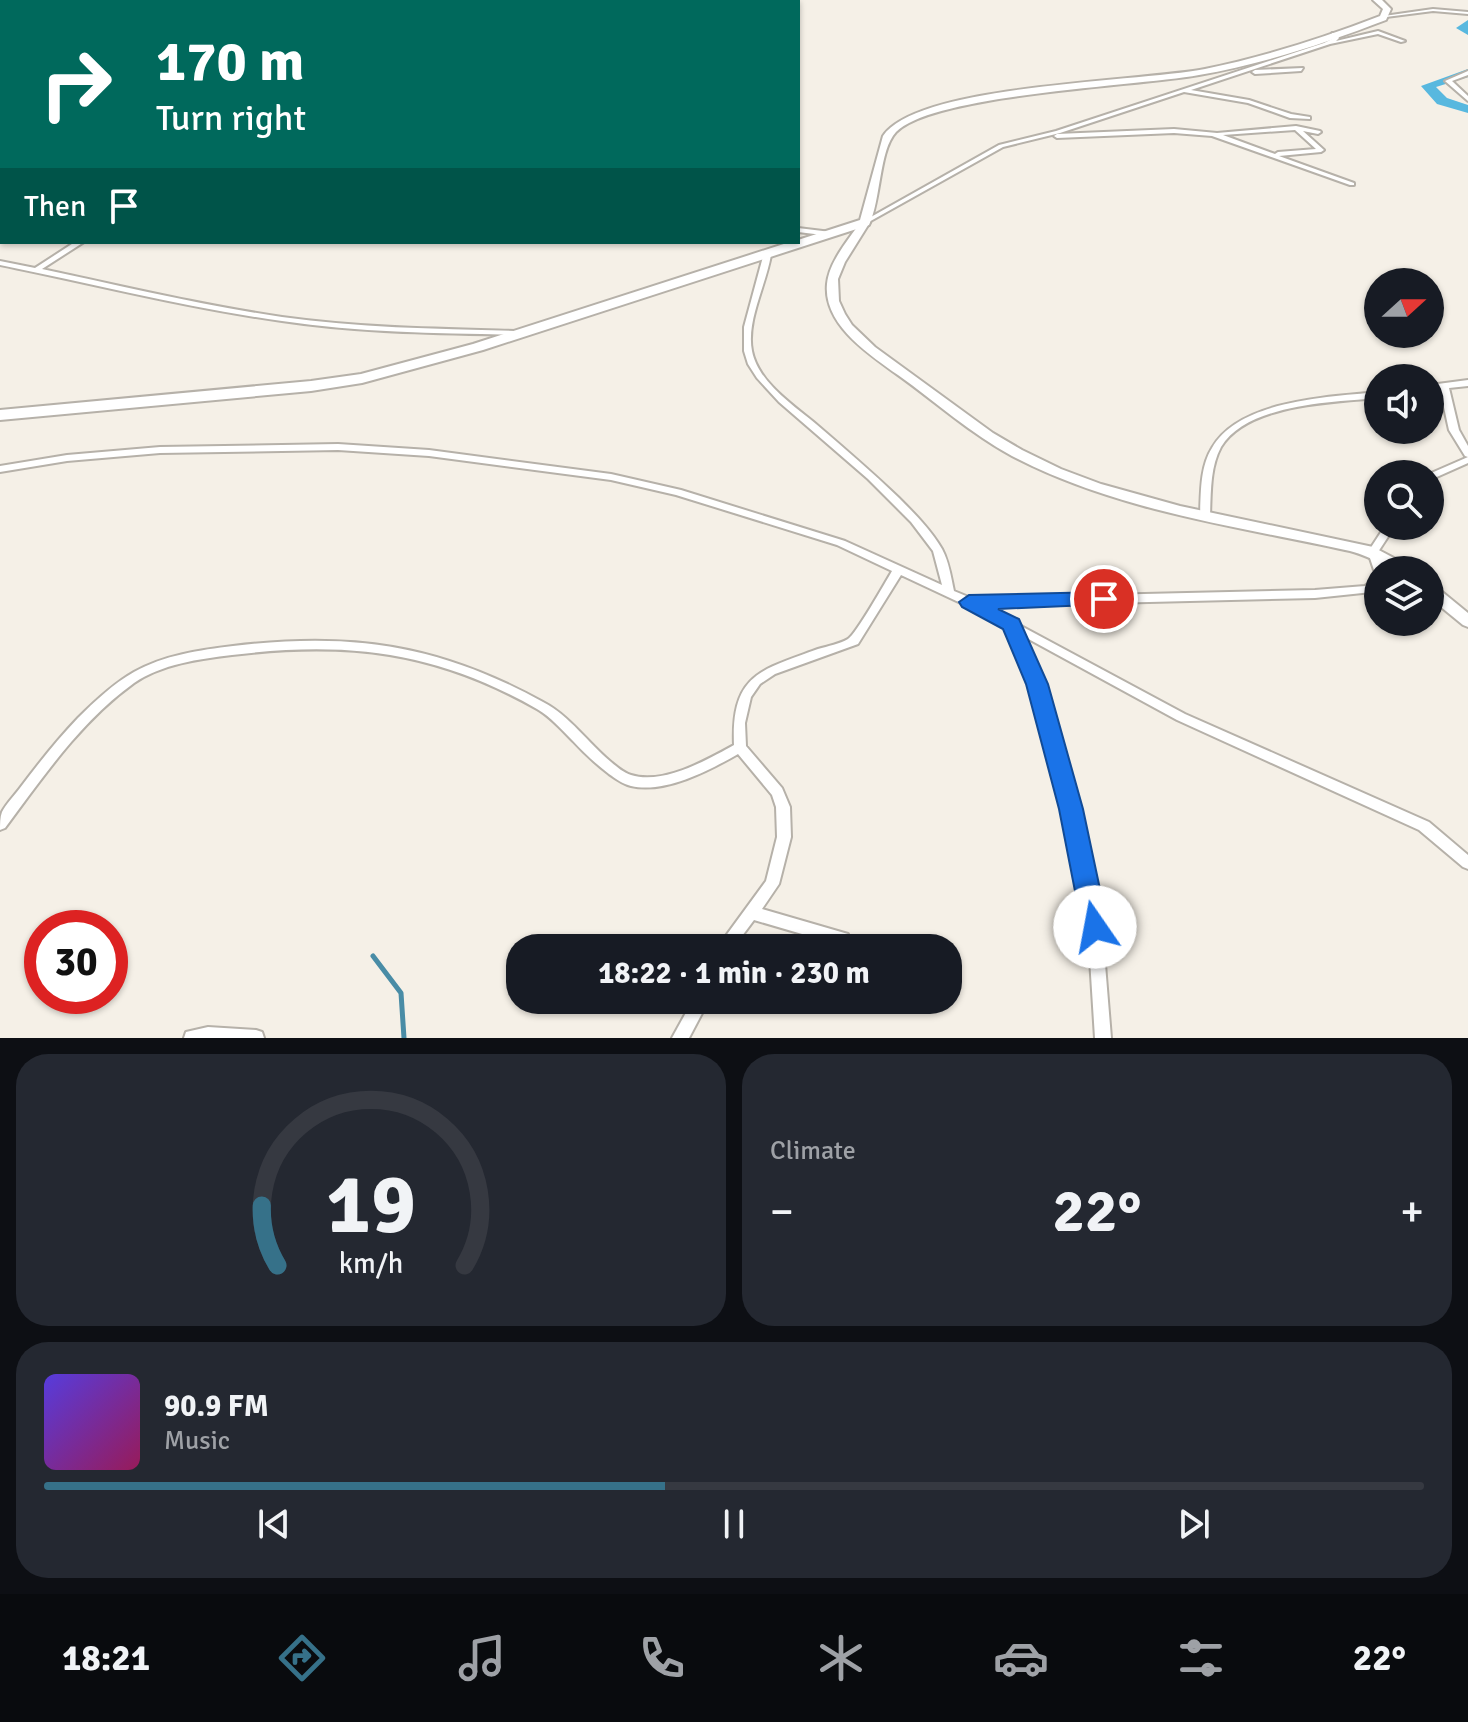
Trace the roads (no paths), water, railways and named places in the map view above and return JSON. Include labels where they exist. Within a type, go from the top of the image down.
[{"type":"highway","points":[[0,415],[336,383],[392,372],[522,333],[865,222],[875,195],[886,138],[902,121],[920,113],[978,100],[1191,74],[1330,39],[1386,16],[1387,9],[1377,0]]},
{"type":"main road","points":[[865,222],[832,281],[840,314],[861,340],[1014,452],[1084,482],[1143,501],[1380,556]]},
{"type":"main road","points":[[1444,601],[1468,621]]},
{"type":"street","points":[[1386,16],[1433,10],[1468,13]]},
{"type":"street","points":[[865,222],[959,172],[993,150],[1247,71],[1330,39],[1378,32],[1403,41]]},
{"type":"street","points":[[1247,71],[1301,69]]},
{"type":"street","points":[[1468,73],[1448,81],[1468,99]]},
{"type":"street","points":[[1184,91],[1249,102],[1290,116],[1308,118]]},
{"type":"street","points":[[1039,137],[1174,131],[1213,134],[1296,128],[1318,132]]},
{"type":"street","points":[[1268,154],[1321,150],[1296,128]]},
{"type":"street","points":[[1213,134],[1352,184]]},
{"type":"street","points":[[800,230],[831,234]]},
{"type":"street","points":[[36,270],[77,244]]},
{"type":"street","points":[[767,255],[760,292],[749,323],[749,355],[782,399],[831,441],[927,534],[941,559],[949,593]]},
{"type":"street","points":[[0,263],[210,307],[285,319],[417,330],[522,333]]},
{"type":"street","points":[[1468,383],[1444,387],[1454,430],[1468,454]]},
{"type":"street","points":[[1205,515],[1208,468],[1224,436],[1272,411],[1319,401],[1364,396]]},
{"type":"street","points":[[0,469],[93,456],[187,449],[327,446],[429,453],[611,477],[678,492],[841,543],[899,569],[1011,624],[1181,717],[1424,826],[1468,863]]},
{"type":"street","points":[[1444,471],[1468,460]]},
{"type":"street","points":[[1374,556],[1373,552],[1381,540]]},
{"type":"street","points":[[735,934],[772,884],[784,837],[783,807],[777,792],[740,747],[739,723],[745,696],[756,681],[771,671],[854,641],[899,569]]},
{"type":"street","points":[[969,602],[1315,594],[1364,589]]},
{"type":"street","points":[[1011,624],[1037,684],[1071,809],[1095,927],[1103,1038]]},
{"type":"street","points":[[0,824],[78,727],[131,679],[178,660],[295,643],[376,645],[485,679],[548,710],[616,772],[631,781],[665,779],[692,772],[740,747]]},
{"type":"street","points":[[752,913],[826,934]]},
{"type":"street","points":[[680,1038],[693,1014]]},
{"type":"street","points":[[192,1038],[208,1035],[256,1038]]},
{"type":"waterway","points":[[1468,23],[1462,28],[1468,32]]},
{"type":"waterway","points":[[1468,73],[1427,86],[1442,101],[1468,109]]},
{"type":"waterway","points":[[373,956],[401,993],[404,1038]]}]
